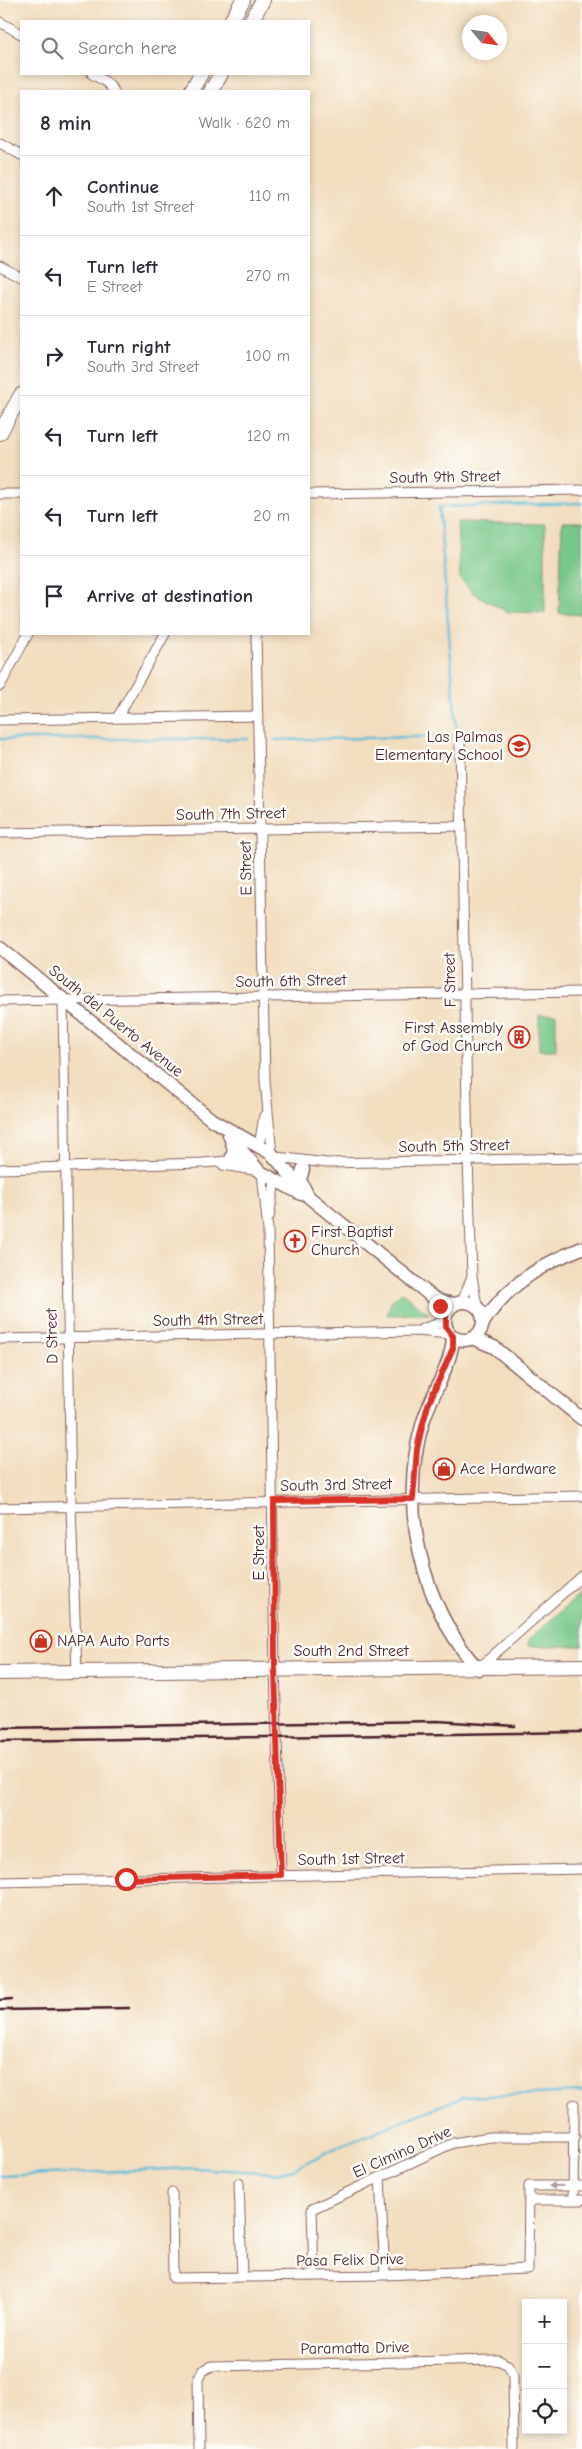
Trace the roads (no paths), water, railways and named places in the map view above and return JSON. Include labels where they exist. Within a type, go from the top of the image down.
[{"type":"main road","points":[[232,20],[243,0]]},
{"type":"main road","points":[[252,20],[263,0]]},
{"type":"main road","points":[[192,90],[200,75]]},
{"type":"main road","points":[[212,90],[220,75]]},
{"type":"main road","points":[[0,434],[20,397]]},
{"type":"main road","name":"South 2nd Street","points":[[0,1673],[275,1669],[478,1669],[582,1666]]},
{"type":"street","points":[[0,22],[20,33]]},
{"type":"street","points":[[94,75],[106,82],[113,90]]},
{"type":"street","points":[[0,143],[20,154]]},
{"type":"street","points":[[0,266],[20,276]]},
{"type":"street","name":"South 9th Street","points":[[310,494],[582,490]]},
{"type":"street","points":[[0,494],[20,494]]},
{"type":"street","points":[[0,686],[27,635]]},
{"type":"street","points":[[117,718],[164,635]]},
{"type":"street","name":"E Street","points":[[256,635],[266,1101],[274,1155]]},
{"type":"street","points":[[0,720],[258,716]]},
{"type":"street","name":"F Street","points":[[460,743],[468,1160],[472,1276],[477,1307]]},
{"type":"street","name":"South 7th Street","points":[[0,833],[462,826]]},
{"type":"street","name":"South del Puerto Avenue","points":[[0,948],[212,1120],[229,1135],[260,1172],[314,1201]]},
{"type":"street","name":"South 6th Street","points":[[0,1001],[582,992]]},
{"type":"street","name":"D Street","points":[[63,999],[64,1168],[71,1507],[77,1672]]},
{"type":"street","name":"E Street","points":[[258,1145],[266,1101]]},
{"type":"street","name":"South del Puerto Avenue","points":[[212,1120],[274,1155],[314,1201],[431,1296],[442,1302],[458,1303]]},
{"type":"street","points":[[229,1135],[234,1149],[231,1161]]},
{"type":"street","points":[[0,1170],[203,1164],[249,1157],[258,1145]]},
{"type":"street","name":"South 5th Street","points":[[274,1155],[328,1163],[582,1158]]},
{"type":"street","name":"South 5th Street","points":[[286,1171],[328,1163]]},
{"type":"street","points":[[203,1164],[260,1172]]},
{"type":"street","points":[[303,1169],[300,1180],[314,1201]]},
{"type":"street","points":[[276,1182],[286,1171]]},
{"type":"street","name":"E Street","points":[[260,1172],[268,1230],[274,1501],[275,1669],[281,1875]]},
{"type":"street","name":"E Street","points":[[268,1230],[276,1182]]},
{"type":"street","points":[[477,1307],[490,1304],[504,1296],[539,1269],[582,1248]]},
{"type":"street","name":"F Street","points":[[458,1303],[472,1276]]},
{"type":"street","name":"South del Puerto Avenue","points":[[431,1296],[445,1319]]},
{"type":"street","points":[[447,1364],[482,1326],[504,1296]]},
{"type":"street","points":[[582,1419],[494,1347],[482,1326],[482,1314],[477,1307],[470,1302],[458,1303],[445,1319],[452,1335],[453,1348],[428,1405],[417,1449],[413,1499],[417,1537],[430,1587],[462,1651],[478,1669],[582,1576]]},
{"type":"street","name":"South 4th Street","points":[[417,1331],[445,1319]]},
{"type":"street","name":"South 4th Street","points":[[0,1339],[417,1331],[452,1335]]},
{"type":"street","points":[[452,1335],[494,1347]]},
{"type":"street","name":"South 3rd Street","points":[[0,1508],[582,1496]]},
{"type":"street","name":"South 1st Street","points":[[0,1882],[582,1869]]},
{"type":"street","points":[[574,2104],[578,2186],[578,2200],[529,2200],[529,2186],[578,2186]]},
{"type":"street","name":"El Cimino Drive","points":[[314,2276],[312,2209],[453,2143],[490,2137],[575,2137]]},
{"type":"street","points":[[380,2177],[385,2275]]},
{"type":"street","points":[[239,2183],[242,2277]]},
{"type":"street","name":"Pasa Felix Drive","points":[[172,2193],[173,2278],[385,2275],[528,2269],[529,2200]]},
{"type":"street","name":"Paramatta Drive","points":[[199,2449],[198,2380],[202,2371],[212,2366],[498,2360],[508,2365],[513,2375],[514,2449]]},
{"type":"waterway","points":[[275,740],[457,736],[439,507],[582,503]]},
{"type":"waterway","points":[[0,739],[248,739]]},
{"type":"waterway","points":[[0,2176],[194,2168],[277,2173],[293,2169],[340,2146],[462,2097],[582,2092]]},
{"type":"railway","points":[[0,1728],[438,1721],[515,1726]]},
{"type":"railway","points":[[0,1741],[582,1732]]},
{"type":"railway","points":[[0,2000],[12,1999]]},
{"type":"railway","points":[[0,2010],[129,2008]]},
{"type":"place","name":"Las Palmas Elementary School","points":[[519,746]]},
{"type":"place","name":"First Assembly of God Church","points":[[519,1037]]},
{"type":"place","name":"First Baptist Church","points":[[295,1241]]},
{"type":"place","name":"Ace Hardware","points":[[444,1469]]},
{"type":"place","name":"NAPA Auto Parts","points":[[41,1641]]}]
